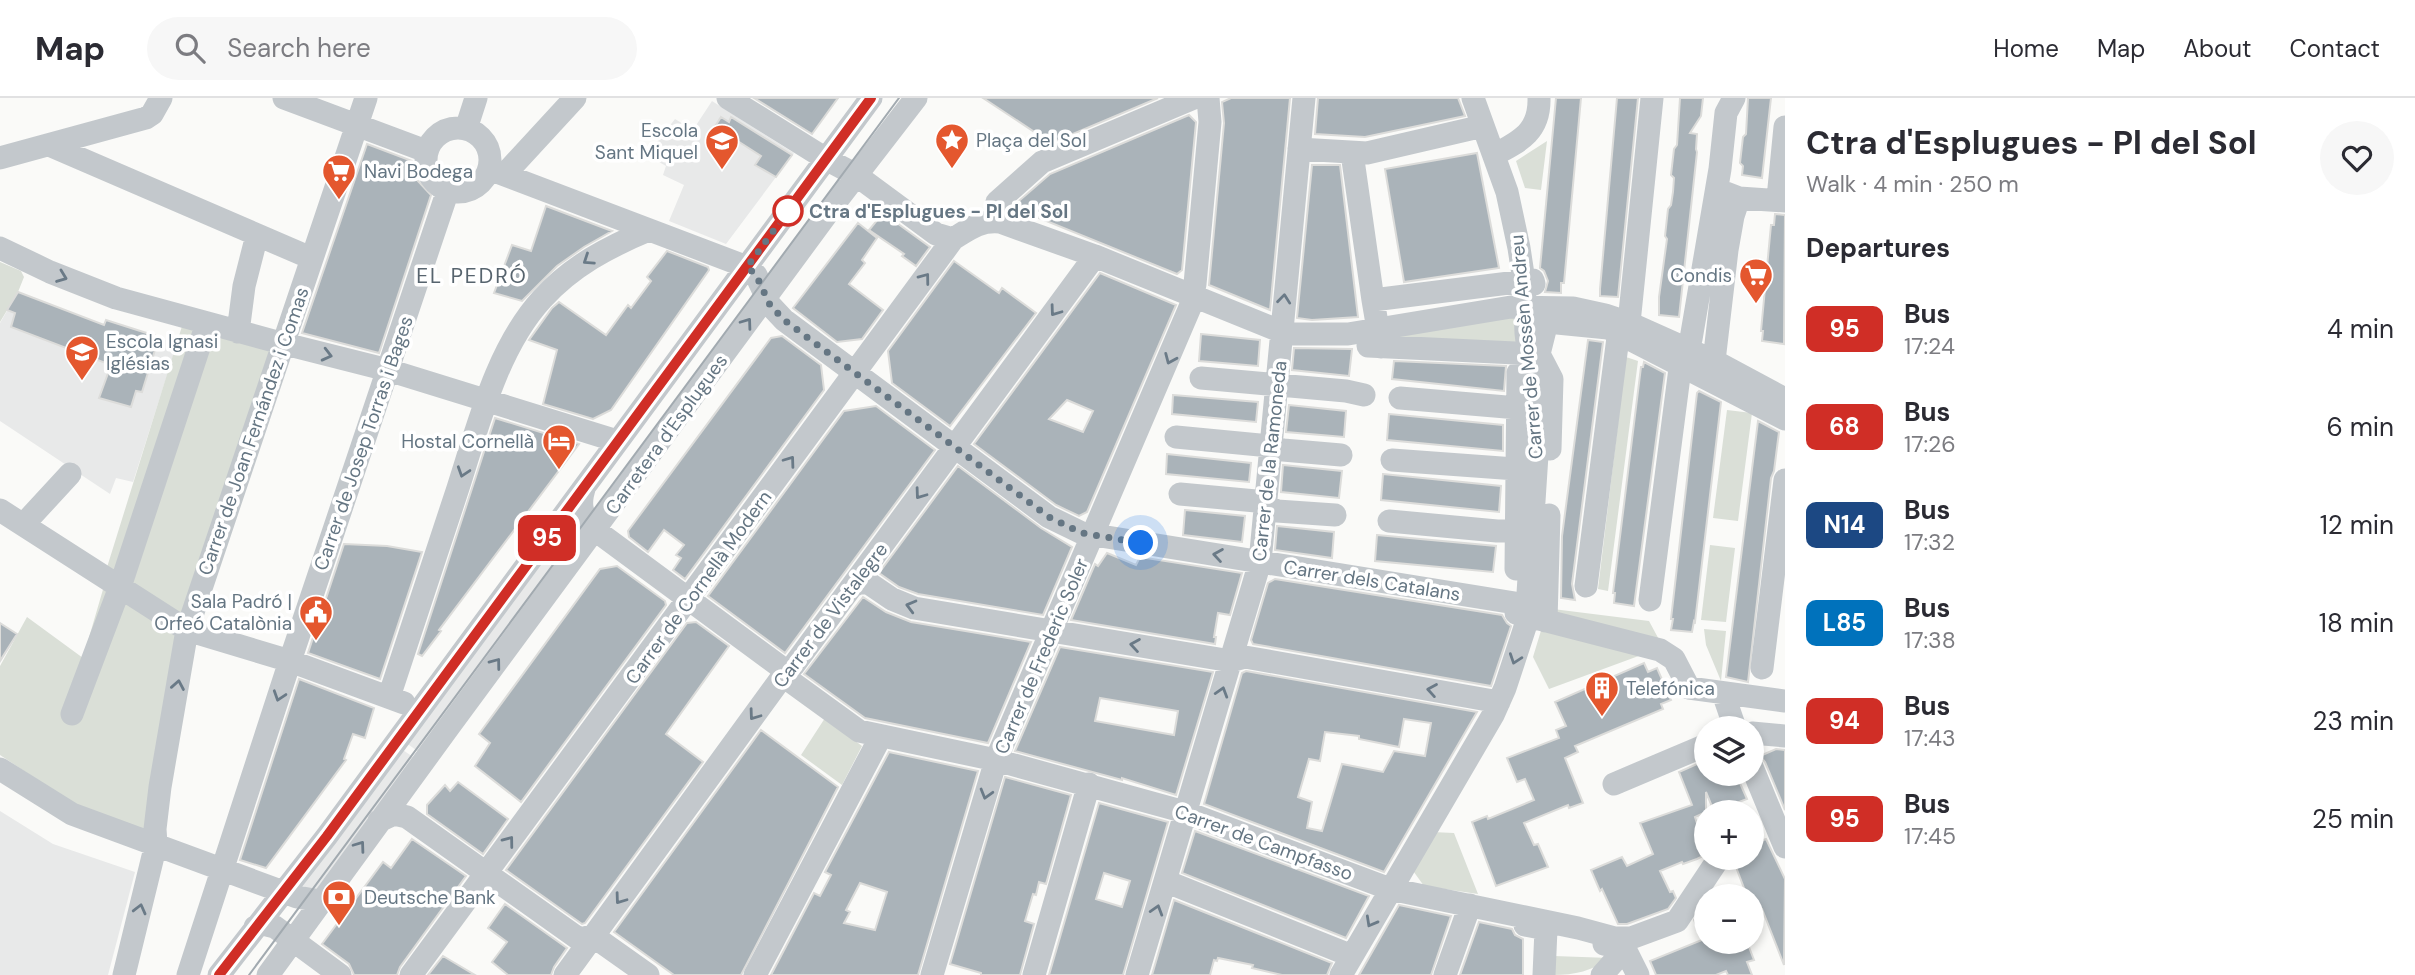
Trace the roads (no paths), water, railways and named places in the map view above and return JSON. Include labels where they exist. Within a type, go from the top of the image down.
[{"type":"street","points":[[0,158],[146,118],[152,114],[161,98]]},
{"type":"street","points":[[284,98],[426,151]]},
{"type":"street","name":"Carrer de Joan Fernández i Comas","points":[[124,975],[156,844],[160,787],[187,630],[281,344],[366,98]]},
{"type":"street","points":[[466,129],[476,98]]},
{"type":"street","points":[[575,98],[497,172],[478,185],[461,192],[448,190],[435,183],[430,176],[426,168],[426,151],[437,135],[454,127],[466,129],[480,136],[497,172],[747,267]]},
{"type":"street","points":[[728,98],[856,175],[936,234],[953,239]]},
{"type":"street","name":"Carretera d'Esplugues","points":[[219,975],[419,710],[871,98]]},
{"type":"street","name":"Carretera d'Esplugues","points":[[268,975],[290,939],[856,175],[916,98]]},
{"type":"street","points":[[1194,98],[1042,162],[997,202],[995,215],[1000,222],[1096,256],[1281,332],[1335,334],[1376,341],[1529,353],[1552,379],[1529,611]]},
{"type":"street","name":"Carrer de Frederic Soler","points":[[932,975],[996,760],[1187,318],[1194,296],[1210,122],[1208,98]]},
{"type":"street","name":"Carrer de la Ramoneda","points":[[1137,975],[1260,562],[1304,98]]},
{"type":"street","name":"Carrer de Mossèn Andreu","points":[[1347,965],[1499,702],[1523,637],[1529,611],[1525,530],[1529,353],[1524,281],[1513,216],[1473,98]]},
{"type":"street","points":[[1494,155],[1516,144],[1530,132],[1538,116],[1539,98]]},
{"type":"street","points":[[1586,586],[1624,321],[1652,98]]},
{"type":"street","points":[[1650,600],[1685,351],[1720,169],[1726,113],[1734,98]]},
{"type":"street","points":[[1300,149],[1367,153],[1483,127]]},
{"type":"street","points":[[1736,207],[1782,195],[1785,127]]},
{"type":"street","points":[[49,145],[311,258]]},
{"type":"street","points":[[1352,153],[1373,300],[1376,341]]},
{"type":"street","points":[[1720,169],[1721,191],[1736,207]]},
{"type":"street","name":"Carrer de Josep Torras i Bages","points":[[188,975],[448,190]]},
{"type":"street","points":[[1714,356],[1736,207]]},
{"type":"street","name":"Carrer de Cornellà Modern","points":[[411,975],[953,239],[983,222],[1000,222]]},
{"type":"street","points":[[389,696],[486,400],[511,343],[541,299],[571,272],[607,248],[649,230]]},
{"type":"street","points":[[238,332],[244,286],[257,235]]},
{"type":"street","points":[[0,248],[50,272],[116,298],[281,344],[388,370],[617,441]]},
{"type":"street","name":"Carrer de Vistalegre","points":[[565,975],[785,673],[794,665],[853,586],[1096,256]]},
{"type":"street","name":"Carrer dels Catalans","points":[[747,267],[756,275],[766,297],[784,320],[1049,517],[1082,533],[1529,611],[1660,650],[1674,659],[1689,688],[1723,693]]},
{"type":"street","points":[[1373,300],[1533,280],[1539,296],[1619,302],[1624,321]]},
{"type":"street","points":[[1376,341],[1482,310],[1525,306],[1573,308],[1624,321],[1685,351],[1785,419]]},
{"type":"street","points":[[1529,353],[1547,322],[1608,328],[1624,321]]},
{"type":"street","points":[[72,714],[120,587],[207,323]]},
{"type":"street","points":[[1685,351],[1714,356],[1785,388]]},
{"type":"street","points":[[1714,356],[1785,399]]},
{"type":"street","points":[[1201,378],[1346,391],[1364,395]]},
{"type":"street","points":[[1400,398],[1526,405]]},
{"type":"street","points":[[1176,437],[1341,455]]},
{"type":"street","points":[[1392,460],[1527,470]]},
{"type":"street","points":[[23,525],[70,474]]},
{"type":"street","points":[[1762,668],[1785,480]]},
{"type":"street","points":[[585,486],[580,508],[595,530],[778,665],[785,673]]},
{"type":"street","points":[[1180,494],[1256,501],[1277,510],[1335,515]]},
{"type":"street","points":[[0,510],[187,630],[290,661],[389,696],[419,710]]},
{"type":"street","points":[[1389,522],[1497,531],[1525,530]]},
{"type":"street","points":[[853,586],[867,582],[892,599],[914,608],[1231,661],[1245,657],[1499,702]]},
{"type":"street","name":"Carrer de Campfasso","points":[[785,673],[790,681],[859,731],[996,760],[1185,812],[1391,889],[1469,909]]},
{"type":"street","points":[[1731,716],[1723,693],[1785,701]]},
{"type":"street","points":[[1764,734],[1785,736]]},
{"type":"street","points":[[755,975],[881,736]]},
{"type":"street","points":[[1614,784],[1694,750]]},
{"type":"street","points":[[0,769],[72,814],[297,897],[320,901]]},
{"type":"street","points":[[1034,975],[1088,784]]},
{"type":"street","points":[[1759,786],[1785,849]]},
{"type":"street","points":[[379,821],[389,815],[403,815],[579,939],[593,936],[648,975]]},
{"type":"street","points":[[1764,819],[1775,826]]},
{"type":"street","points":[[1446,975],[1469,909],[1622,940],[1677,921],[1711,870]]},
{"type":"street","points":[[1165,881],[1347,965]]},
{"type":"street","points":[[284,891],[290,939]]},
{"type":"street","points":[[255,927],[267,925],[340,975]]},
{"type":"street","points":[[1539,925],[1625,949],[1637,975]]},
{"type":"street","points":[[1534,975],[1539,925]]},
{"type":"street","points":[[1539,925],[1544,975]]},
{"type":"street","points":[[1602,975],[1625,949]]},
{"type":"tram line","points":[[249,975],[899,98]]},
{"type":"place","name":"Plaça del Sol","points":[[952,170]]},
{"type":"place","name":"Escola Sant Miquel","points":[[722,171]]},
{"type":"place","name":"Navi Bodega","points":[[339,201]]},
{"type":"place","name":"Ctra d'Esplugues - Pl del Sol","points":[[788,211]]},
{"type":"place","name":"Condis","points":[[1756,305]]},
{"type":"place","name":"Escola Ignasi Iglésias","points":[[82,382]]},
{"type":"place","name":"Hostal Cornellà","points":[[559,471]]},
{"type":"place","name":"Sala Padró | Orfeó Catalònia","points":[[316,642]]},
{"type":"place","name":"Telefónica","points":[[1602,718]]},
{"type":"place","name":"Deutsche Bank","points":[[339,927]]},
{"type":"district","name":"EL PEDRÓ","points":[[472,276]]}]
